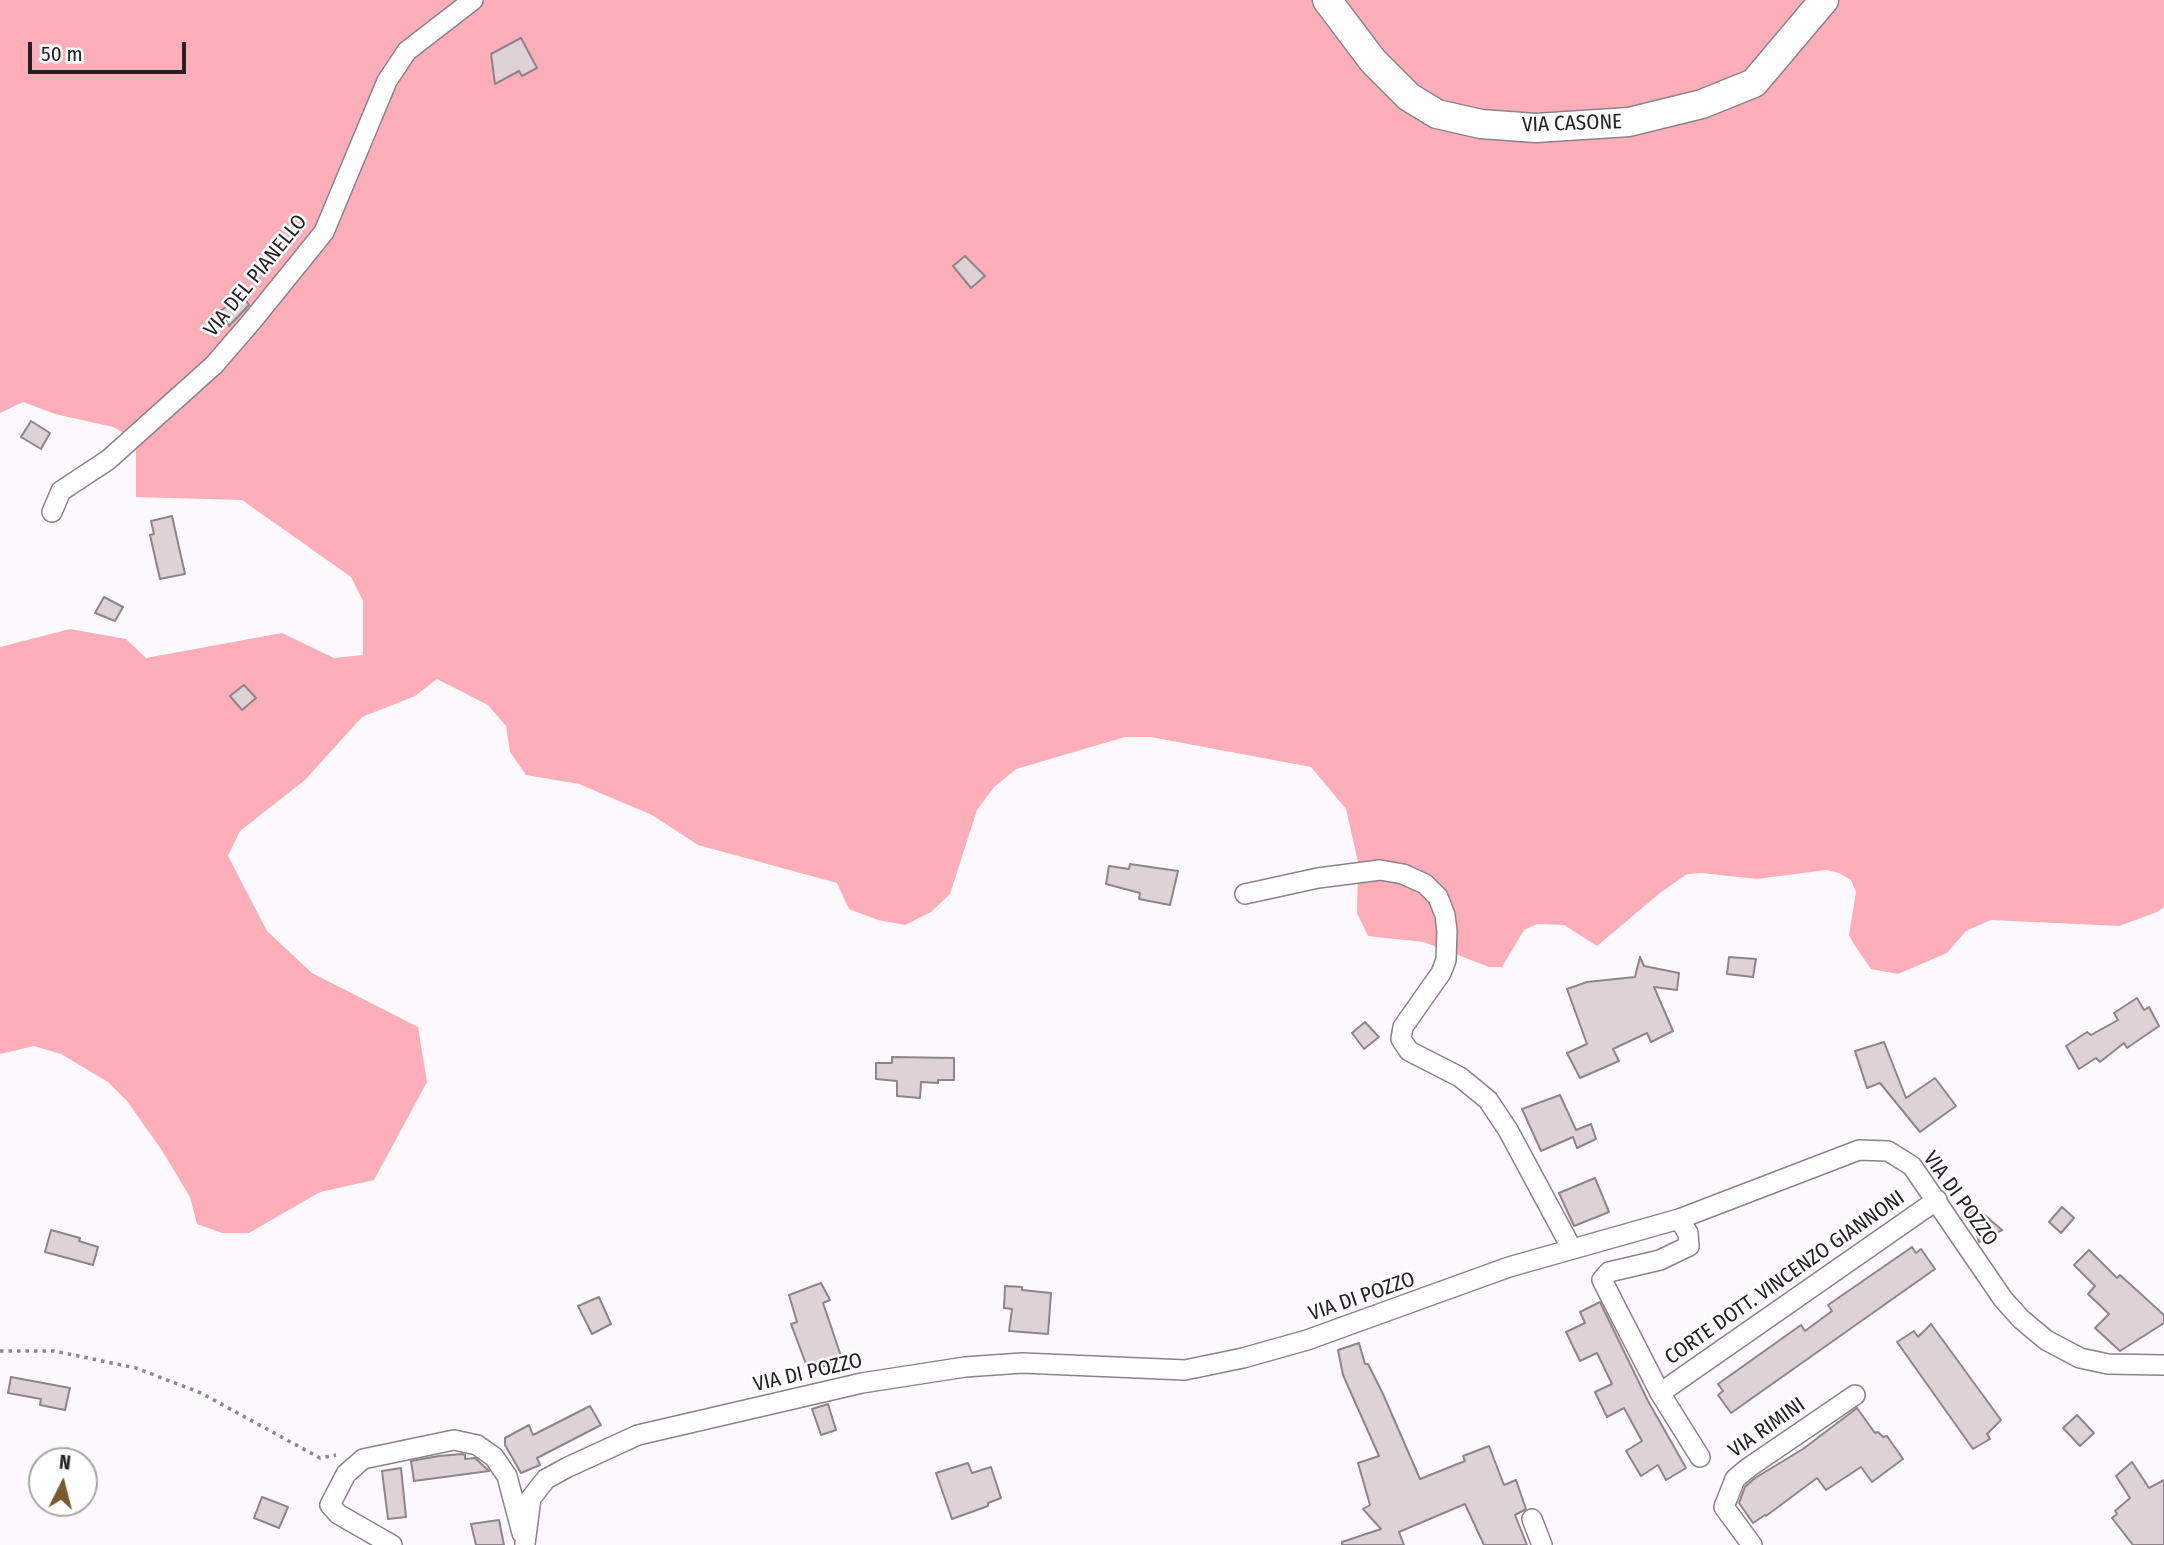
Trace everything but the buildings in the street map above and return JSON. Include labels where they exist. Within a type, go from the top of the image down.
[{"type":"street","name":"VIA DEL PIANELLO","points":[[52,512],[61,491],[108,460],[214,365],[252,321],[324,232],[387,81],[407,51],[473,0]]},
{"type":"street","name":"VIA CASONE","points":[[1328,0],[1373,61],[1409,97],[1437,114],[1481,124],[1536,128],[1629,122],[1702,104],[1754,83],[1824,0]]},
{"type":"street","points":[[1245,894],[1318,878],[1380,870],[1403,874],[1425,884],[1438,897],[1447,932],[1446,960],[1441,974],[1403,1027],[1401,1039],[1409,1051],[1460,1077],[1488,1100],[1540,1187],[1572,1249]]},
{"type":"street","name":"VIA DI POZZO","points":[[525,1545],[531,1497],[546,1479],[638,1434],[862,1383],[965,1367],[1022,1363],[1185,1370],[1243,1358],[1307,1340],[1509,1267],[1679,1219],[1859,1150],[1888,1151],[1912,1166],[2003,1299],[2046,1340],[2080,1358],[2108,1364],[2164,1364]]},
{"type":"street","name":"CORTE DOTT. VINCENZO GIANNONI","points":[[1660,1393],[1937,1200]]},
{"type":"street","points":[[1679,1219],[1688,1233],[1689,1246],[1660,1259],[1609,1272],[1602,1280],[1660,1393],[1700,1457]]},
{"type":"street","name":"VIA RIMINI","points":[[1752,1545],[1724,1507],[1735,1479],[1855,1395]]},
{"type":"street","points":[[393,1545],[338,1514],[330,1505],[346,1474],[363,1459],[454,1440],[477,1445],[494,1457],[507,1476],[525,1545]]},
{"type":"street","points":[[1532,1519],[1542,1545]]},
{"type":"path","points":[[0,1351],[54,1351],[136,1368],[201,1393],[320,1458],[355,1452],[363,1459]]},
{"type":"shaded area","points":[[0,0],[2164,0],[2164,907],[2119,926],[1991,920],[1966,931],[1947,953],[1898,974],[1871,969],[1855,946],[1849,935],[1856,892],[1851,880],[1839,873],[1826,870],[1757,879],[1687,874],[1597,946],[1564,925],[1537,924],[1524,930],[1502,967],[1489,967],[1424,942],[1368,936],[1357,913],[1358,862],[1346,809],[1311,767],[1151,737],[1125,737],[1016,769],[994,787],[977,810],[950,894],[931,912],[905,925],[878,920],[849,909],[837,883],[698,845],[652,815],[579,784],[526,775],[510,752],[506,726],[488,705],[437,679],[415,696],[362,717],[305,780],[240,831],[228,856],[267,931],[312,973],[418,1027],[427,1082],[374,1180],[320,1192],[249,1233],[222,1233],[197,1224],[190,1197],[161,1149],[127,1101],[108,1082],[61,1054],[34,1046],[0,1054],[0,647],[70,629],[126,639],[146,658],[282,633],[334,658],[363,655],[363,601],[351,577],[242,500],[136,497],[136,440],[113,427],[55,414],[23,402],[0,413]]}]
